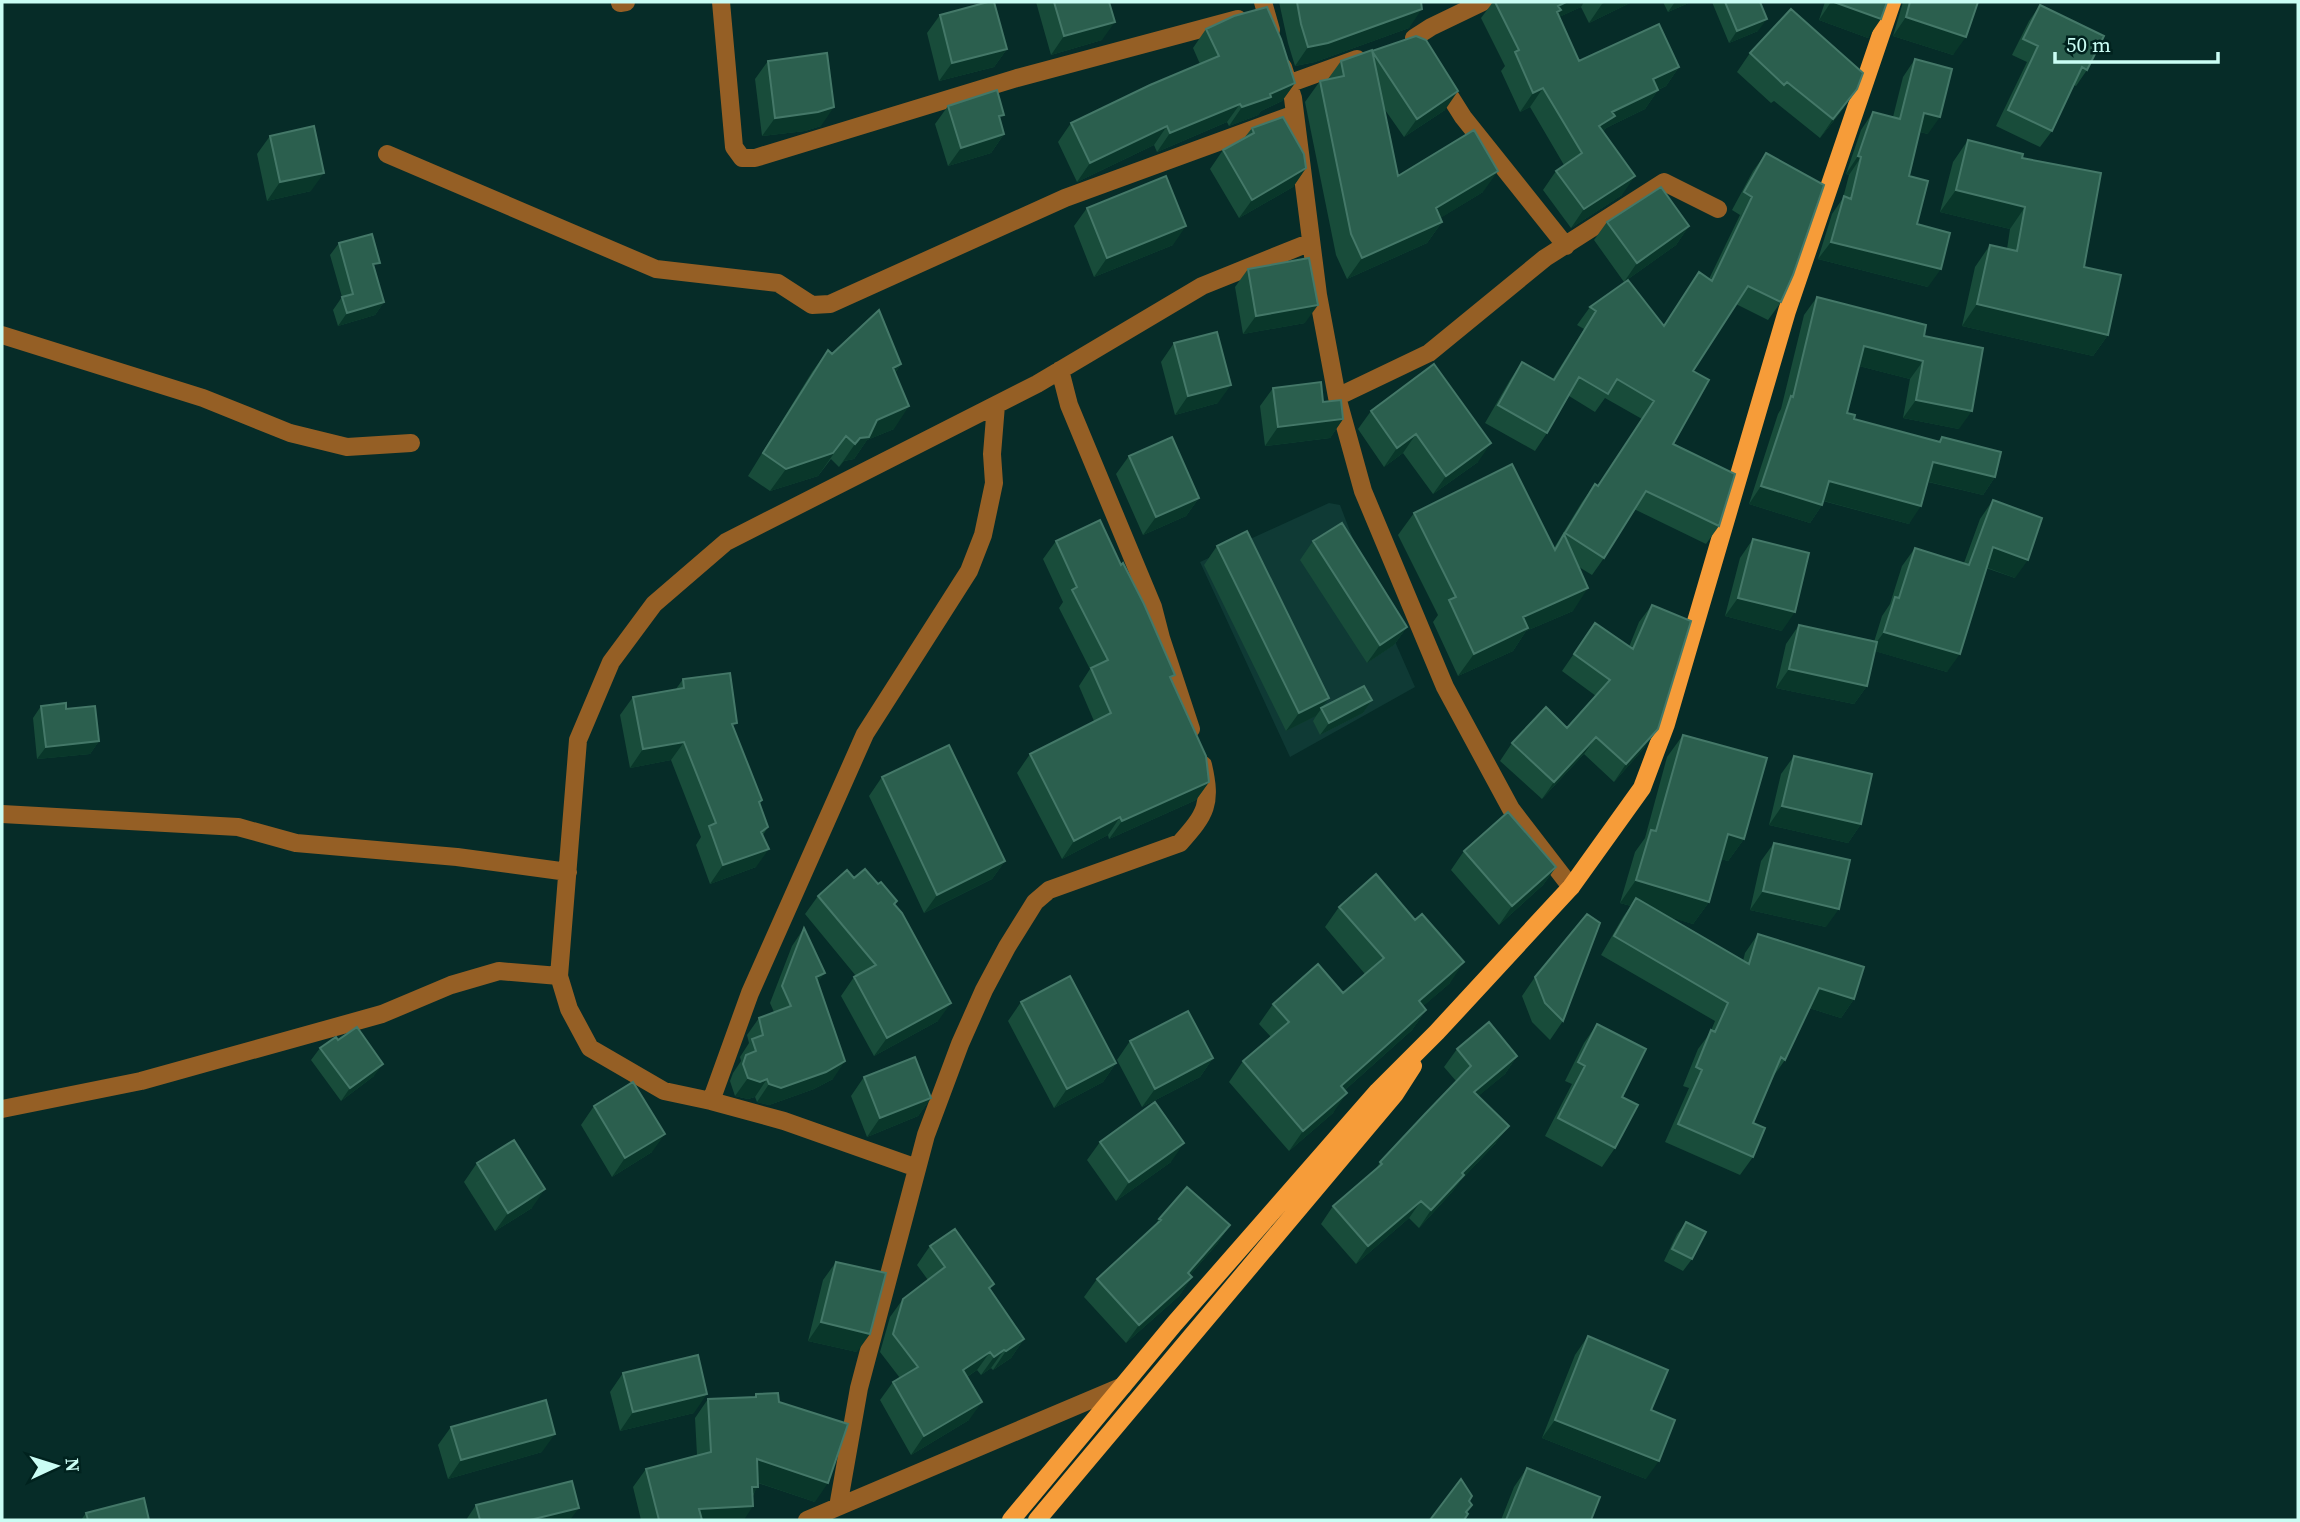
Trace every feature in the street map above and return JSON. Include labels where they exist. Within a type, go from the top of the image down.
[{"type":"main road","points":[[1011,1520],[1378,1091],[1437,1032],[1571,887],[1642,789],[1654,761],[1719,550],[1787,311],[1892,2]]},
{"type":"main road","points":[[1037,1520],[1395,1094],[1437,1032]]},
{"type":"street","points":[[721,2],[734,147],[742,158],[755,158],[1264,6],[1295,114],[1318,295],[1337,397],[1363,491],[1445,687],[1511,808],[1571,887]]},
{"type":"street","points":[[1483,2],[1407,41],[1463,117],[1566,246]]},
{"type":"street","points":[[1288,84],[1376,52]]},
{"type":"street","points":[[387,154],[656,269],[778,283],[812,305],[830,304],[1066,198],[1295,114]]},
{"type":"street","points":[[1337,397],[1429,353],[1545,258],[1664,182],[1718,209]]},
{"type":"street","points":[[917,1168],[784,1121],[664,1091],[590,1048],[569,1009],[559,976],[579,740],[611,662],[654,604],[726,542],[996,405],[1202,286],[1311,242]]},
{"type":"street","points":[[2,335],[203,398],[290,433],[347,447],[411,443]]},
{"type":"street","points":[[838,1507],[859,1388],[926,1136],[960,1044],[1007,947],[1035,902],[1049,890],[1180,843],[1208,803],[1204,768],[1153,607],[1069,405],[1059,370]]},
{"type":"street","points":[[711,1101],[750,993],[865,733],[969,571],[983,535],[994,483],[992,454],[996,405]]},
{"type":"street","points":[[2,814],[238,827],[296,843],[457,857],[568,872]]},
{"type":"street","points":[[2,1109],[154,1078],[382,1014],[451,985],[499,971],[559,976]]},
{"type":"street","points":[[807,1520],[1123,1386]]},
{"type":"shaded area","points":[[1329,503],[1340,505],[1374,594],[1415,687],[1290,757],[1200,562]]},
{"type":"building","points":[[994,2],[1007,49],[952,63],[940,15]]},
{"type":"building","points":[[1054,2],[1109,2],[1115,22],[1064,36]]},
{"type":"building","points":[[1297,2],[1421,2],[1422,9],[1328,43],[1308,47]]},
{"type":"building","points":[[1495,2],[1566,2],[1558,6],[1561,10],[1557,12],[1579,61],[1659,24],[1679,67],[1653,79],[1658,90],[1612,112],[1615,116],[1599,126],[1635,176],[1584,209],[1556,171],[1582,153],[1543,88],[1533,93],[1515,52],[1519,50]]},
{"type":"building","points":[[1725,2],[1760,2],[1767,19],[1737,31]]},
{"type":"building","points":[[1834,2],[1887,2],[1881,19]]},
{"type":"building","points":[[1910,2],[1978,2],[1966,37],[1906,17]]},
{"type":"building","points":[[2040,5],[2104,36],[2087,70],[2082,67],[2052,131],[2008,110],[2038,46],[2023,39]]},
{"type":"building","points":[[1267,7],[1295,83],[1270,94],[1271,97],[1242,107],[1240,104],[1170,133],[1167,126],[1090,163],[1071,123],[1219,56],[1206,29],[1234,16]]},
{"type":"building","points":[[1791,9],[1863,73],[1857,89],[1833,119],[1787,82],[1784,85],[1750,53]]},
{"type":"building","points":[[1416,36],[1426,40],[1458,91],[1417,119],[1372,51]]},
{"type":"building","points":[[1372,50],[1398,176],[1474,130],[1498,171],[1436,208],[1442,222],[1362,258],[1351,234],[1320,81],[1344,76],[1341,61]]},
{"type":"building","points":[[827,53],[834,107],[775,118],[768,61]]},
{"type":"building","points":[[1915,59],[1952,69],[1940,117],[1924,113],[1909,176],[1928,181],[1917,224],[1950,233],[1941,269],[1831,242],[1844,196],[1851,199],[1861,157],[1858,156],[1873,112],[1900,119]]},
{"type":"building","points":[[997,90],[1004,115],[999,116],[1004,134],[961,148],[948,106]]},
{"type":"building","points":[[1283,117],[1304,154],[1306,168],[1252,200],[1223,150],[1254,133],[1252,128]]},
{"type":"building","points":[[314,126],[324,173],[280,182],[270,136]]},
{"type":"building","points":[[1968,140],[2023,154],[2022,158],[2101,173],[2084,267],[2121,275],[2108,335],[1977,304],[1990,245],[2017,251],[2025,207],[1956,190]]},
{"type":"building","points":[[1766,153],[1824,185],[1781,302],[1748,286],[1693,371],[1709,380],[1673,444],[1735,474],[1719,526],[1646,491],[1604,558],[1565,533],[1595,484],[1598,486],[1654,401],[1617,379],[1608,394],[1579,377],[1547,433],[1498,405],[1522,362],[1554,380],[1596,311],[1590,307],[1628,280],[1664,326],[1699,272],[1712,281],[1752,197],[1744,192]]},
{"type":"building","points":[[1166,176],[1186,226],[1107,258],[1087,208]]},
{"type":"building","points":[[1661,187],[1689,226],[1637,263],[1607,222]]},
{"type":"building","points":[[372,234],[380,263],[373,264],[384,302],[347,313],[342,297],[353,294],[339,243]]},
{"type":"building","points":[[1309,258],[1318,305],[1256,316],[1248,269]]},
{"type":"building","points":[[1817,297],[1926,325],[1924,336],[1983,348],[1972,411],[1916,400],[1923,361],[1864,346],[1847,413],[1855,415],[1854,419],[1940,442],[1942,437],[2001,452],[1995,477],[1933,462],[1921,506],[1829,481],[1822,505],[1761,486],[1791,396],[1793,397]]},
{"type":"building","points":[[879,310],[901,364],[893,368],[909,406],[877,420],[869,437],[860,438],[855,444],[846,436],[833,453],[786,469],[763,453],[828,350],[832,354]]},
{"type":"building","points":[[1217,332],[1231,385],[1188,396],[1174,343]]},
{"type":"building","points":[[1434,364],[1491,443],[1446,476],[1416,434],[1397,448],[1371,411]]},
{"type":"building","points":[[1321,382],[1323,402],[1341,400],[1343,419],[1278,427],[1273,388]]},
{"type":"building","points":[[1172,437],[1199,498],[1156,517],[1129,456]]},
{"type":"building","points":[[1512,464],[1555,550],[1564,534],[1588,588],[1523,617],[1528,628],[1474,654],[1449,600],[1456,597],[1414,513]]},
{"type":"building","points":[[1993,500],[2042,518],[2028,560],[1993,547],[1960,654],[1884,632],[1895,597],[1899,598],[1915,548],[1969,565]]},
{"type":"building","points":[[1100,520],[1121,565],[1123,563],[1144,604],[1175,675],[1170,677],[1206,756],[1209,782],[1122,821],[1120,817],[1074,841],[1030,754],[1111,713],[1091,668],[1108,660],[1072,590],[1077,587],[1056,541]]},
{"type":"building","points":[[1342,523],[1407,627],[1380,645],[1313,541]]},
{"type":"building","points":[[1247,531],[1329,698],[1299,713],[1217,546]]},
{"type":"building","points":[[1753,539],[1809,553],[1795,612],[1738,598]]},
{"type":"building","points":[[1652,605],[1691,621],[1658,729],[1626,764],[1596,737],[1554,782],[1512,743],[1546,707],[1567,728],[1610,680],[1574,654],[1595,623],[1633,649]]},
{"type":"building","points":[[1799,625],[1877,642],[1867,686],[1789,669]]},
{"type":"building","points":[[730,673],[737,723],[732,724],[762,800],[759,802],[768,827],[761,832],[769,849],[723,865],[709,826],[716,823],[684,742],[643,749],[633,697],[684,688],[683,679]]},
{"type":"building","points":[[1364,686],[1372,700],[1329,723],[1321,708]]},
{"type":"building","points":[[66,703],[66,709],[95,706],[99,741],[46,747],[41,706]]},
{"type":"building","points":[[1683,735],[1767,758],[1744,839],[1728,834],[1709,902],[1636,880],[1651,830],[1656,831]]},
{"type":"building","points":[[949,745],[1005,861],[937,895],[882,777]]},
{"type":"building","points":[[1794,756],[1872,774],[1861,824],[1782,806]]},
{"type":"building","points":[[1508,812],[1556,867],[1512,906],[1464,851]]},
{"type":"building","points":[[1774,843],[1850,860],[1839,909],[1763,891]]},
{"type":"building","points":[[865,869],[878,884],[881,882],[897,901],[894,904],[902,913],[951,1003],[887,1038],[854,977],[876,965],[818,896],[847,870],[854,878]]},
{"type":"building","points":[[1376,874],[1415,920],[1422,914],[1464,962],[1419,1001],[1426,1010],[1341,1086],[1347,1093],[1303,1131],[1243,1061],[1289,1022],[1273,1004],[1318,964],[1343,993],[1384,958],[1339,907]]},
{"type":"building","points":[[1636,898],[1749,964],[1758,934],[1864,967],[1854,999],[1819,988],[1785,1060],[1781,1057],[1753,1123],[1765,1128],[1753,1157],[1678,1124],[1702,1070],[1696,1067],[1711,1030],[1715,1032],[1728,1003],[1614,936]]},
{"type":"building","points":[[1587,914],[1600,923],[1563,1021],[1545,1003],[1535,977]]},
{"type":"building","points":[[804,928],[825,973],[816,977],[845,1061],[826,1072],[781,1088],[769,1084],[767,1079],[760,1082],[748,1078],[743,1064],[746,1055],[756,1051],[752,1039],[763,1035],[759,1018],[791,1006],[782,986]]},
{"type":"building","points":[[1070,976],[1116,1063],[1067,1089],[1021,1002]]},
{"type":"building","points":[[1188,1011],[1213,1058],[1155,1089],[1130,1041]]},
{"type":"building","points":[[1489,1022],[1517,1056],[1474,1092],[1509,1126],[1462,1173],[1464,1175],[1431,1210],[1421,1201],[1368,1246],[1333,1206],[1382,1164],[1380,1162],[1471,1066],[1457,1049]]},
{"type":"building","points":[[1597,1024],[1646,1049],[1622,1097],[1638,1105],[1615,1148],[1558,1118],[1585,1066],[1578,1062]]},
{"type":"building","points":[[357,1027],[383,1064],[350,1088],[320,1048]]},
{"type":"building","points":[[915,1057],[931,1098],[880,1118],[864,1077]]},
{"type":"building","points":[[633,1082],[665,1134],[625,1158],[594,1106]]},
{"type":"building","points":[[1155,1102],[1184,1143],[1129,1182],[1100,1142]]},
{"type":"building","points":[[514,1140],[545,1189],[508,1213],[477,1163]]},
{"type":"building","points":[[1187,1187],[1230,1225],[1188,1273],[1192,1277],[1139,1325],[1097,1279],[1161,1220],[1159,1219]]},
{"type":"building","points":[[1686,1222],[1706,1232],[1692,1259],[1672,1249]]},
{"type":"building","points":[[955,1229],[994,1284],[989,1288],[1024,1339],[994,1357],[990,1352],[963,1370],[982,1402],[924,1436],[893,1382],[918,1367],[893,1334],[903,1299],[945,1267],[930,1246]]},
{"type":"building","points":[[836,1262],[886,1273],[870,1334],[821,1322]]},
{"type":"building","points":[[1588,1336],[1668,1370],[1651,1410],[1675,1420],[1659,1461],[1555,1420]]},
{"type":"building","points":[[698,1355],[707,1394],[633,1412],[623,1373]]},
{"type":"building","points":[[778,1393],[779,1402],[848,1424],[828,1483],[757,1459],[758,1487],[752,1487],[753,1506],[699,1509],[702,1520],[659,1520],[646,1469],[711,1452],[708,1399],[756,1397],[756,1394]]},
{"type":"building","points":[[546,1400],[555,1434],[461,1460],[451,1427]]},
{"type":"building","points":[[1527,1468],[1600,1497],[1591,1520],[1506,1520]]},
{"type":"building","points":[[1461,1479],[1472,1496],[1469,1501],[1472,1505],[1464,1520],[1430,1520]]},
{"type":"building","points":[[572,1481],[579,1508],[530,1520],[480,1520],[476,1505]]},
{"type":"building","points":[[144,1498],[149,1520],[88,1520],[86,1513]]}]
